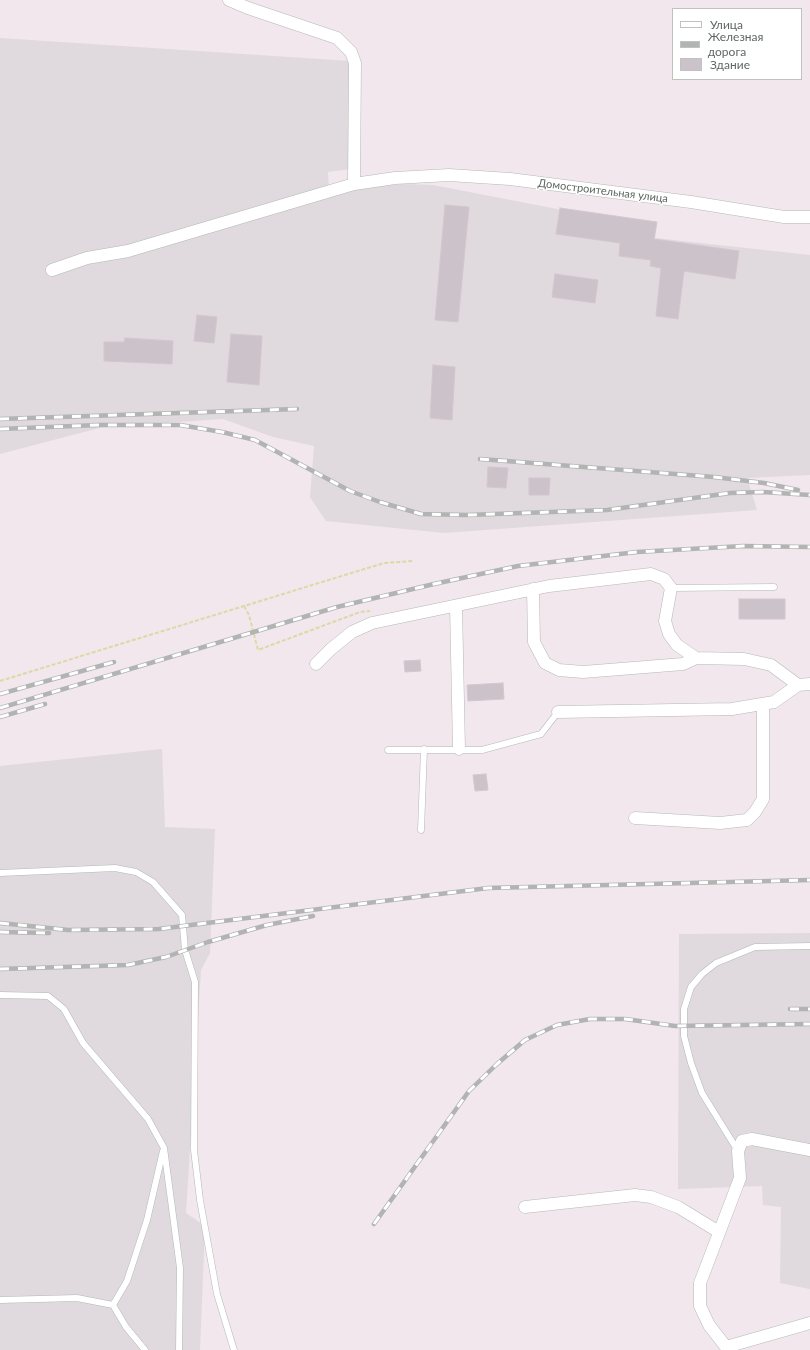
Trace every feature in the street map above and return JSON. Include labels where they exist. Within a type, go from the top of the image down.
[{"type":"street","points":[[229,0],[248,8],[337,38],[351,52],[355,63],[354,184]]},
{"type":"street","name":"Домостроительная улица","points":[[52,270],[87,258],[128,251],[354,184],[395,178],[449,174],[510,179],[691,202],[784,217],[810,217]]},
{"type":"street","points":[[316,664],[331,648],[352,632],[372,623],[534,590],[651,574],[664,579],[671,588],[665,621],[669,634],[677,645],[696,658]]},
{"type":"street","points":[[534,590],[534,642],[545,662],[559,670],[583,672],[683,664],[696,658],[744,659],[771,665],[804,684],[774,702],[732,709],[558,712]]},
{"type":"street","points":[[456,606],[459,749]]},
{"type":"street","points":[[635,818],[720,823],[747,820],[755,812],[763,799],[763,704]]},
{"type":"street","points":[[810,1150],[752,1139],[742,1141],[738,1151],[740,1178],[700,1283],[700,1306],[722,1349],[810,1323]]},
{"type":"street","points":[[525,1207],[635,1195],[651,1197],[678,1208],[719,1232]]},
{"type":"lane","points":[[671,588],[774,587]]},
{"type":"lane","points":[[388,750],[482,750],[541,734],[558,712]]},
{"type":"lane","points":[[421,830],[424,749]]},
{"type":"lane","points":[[0,873],[115,868],[136,872],[152,882],[182,915],[185,950],[195,982],[194,1150],[199,1193],[216,1294],[234,1350]]},
{"type":"lane","points":[[738,1151],[702,1093],[691,1063],[684,1036],[684,1009],[690,987],[702,974],[716,963],[755,948],[810,946]]},
{"type":"lane","points":[[0,995],[48,996],[64,1010],[83,1043],[148,1119],[164,1148],[180,1268],[179,1350]]},
{"type":"lane","points":[[113,1305],[127,1280],[147,1220],[164,1148]]},
{"type":"lane","points":[[0,1300],[77,1298],[113,1305],[126,1327],[145,1350]]},
{"type":"path","points":[[0,682],[384,563],[413,561]]},
{"type":"path","points":[[244,606],[249,615],[258,650],[360,612],[376,611]]},
{"type":"shaded area","points":[[0,38],[350,61],[350,169],[328,172],[329,190],[404,184],[433,185],[557,209],[657,222],[655,238],[810,255],[810,475],[747,478],[757,510],[444,533],[326,521],[310,497],[314,446],[273,437],[223,419],[103,427],[0,454]]},
{"type":"shaded area","points":[[162,749],[165,827],[215,829],[210,953],[201,970],[186,1213],[205,1226],[200,1350],[0,1350],[0,766]]},
{"type":"shaded area","points":[[810,933],[810,1289],[780,1283],[781,1207],[763,1205],[762,1186],[678,1189],[679,934]]},
{"type":"building","points":[[445,205],[469,207],[458,322],[435,320]]},
{"type":"building","points":[[560,208],[657,222],[654,239],[739,251],[735,279],[684,271],[678,319],[656,316],[661,268],[650,266],[651,260],[619,256],[620,243],[556,234]]},
{"type":"building","points":[[555,274],[598,280],[595,303],[552,297]]},
{"type":"building","points":[[197,315],[217,317],[214,343],[194,341]]},
{"type":"building","points":[[231,334],[262,336],[259,385],[227,382]]},
{"type":"building","points":[[125,338],[173,341],[172,364],[104,361],[104,342],[124,342]]},
{"type":"building","points":[[433,365],[455,367],[452,420],[430,418]]},
{"type":"building","points":[[488,467],[508,468],[506,488],[487,487]]},
{"type":"building","points":[[529,478],[550,478],[549,495],[529,495]]},
{"type":"building","points":[[739,599],[785,599],[785,619],[739,619]]},
{"type":"building","points":[[420,660],[421,671],[405,672],[404,661]]},
{"type":"building","points":[[503,683],[504,699],[468,701],[467,685]]},
{"type":"building","points":[[486,774],[488,790],[475,791],[473,775]]},
{"type":"railway","points":[[0,419],[297,409]]},
{"type":"railway","points":[[0,429],[98,425],[180,425],[222,432],[255,440],[350,491],[380,502],[421,514],[467,515],[607,510],[730,493],[763,492],[810,495]]},
{"type":"railway","points":[[480,459],[714,477],[764,483],[798,490]]},
{"type":"railway","points":[[0,708],[337,607],[518,566],[637,552],[743,546],[810,547]]},
{"type":"railway","points":[[0,694],[114,662]]},
{"type":"railway","points":[[0,717],[45,704]]},
{"type":"railway","points":[[0,923],[68,930],[159,929],[488,888],[810,880]]},
{"type":"railway","points":[[0,969],[128,965],[166,957],[208,942],[267,925],[313,916]]},
{"type":"railway","points":[[0,932],[49,933]]},
{"type":"railway","points":[[790,1009],[810,1009]]},
{"type":"railway","points":[[374,1224],[469,1091],[525,1040],[557,1025],[590,1019],[625,1019],[675,1026],[810,1024]]}]
